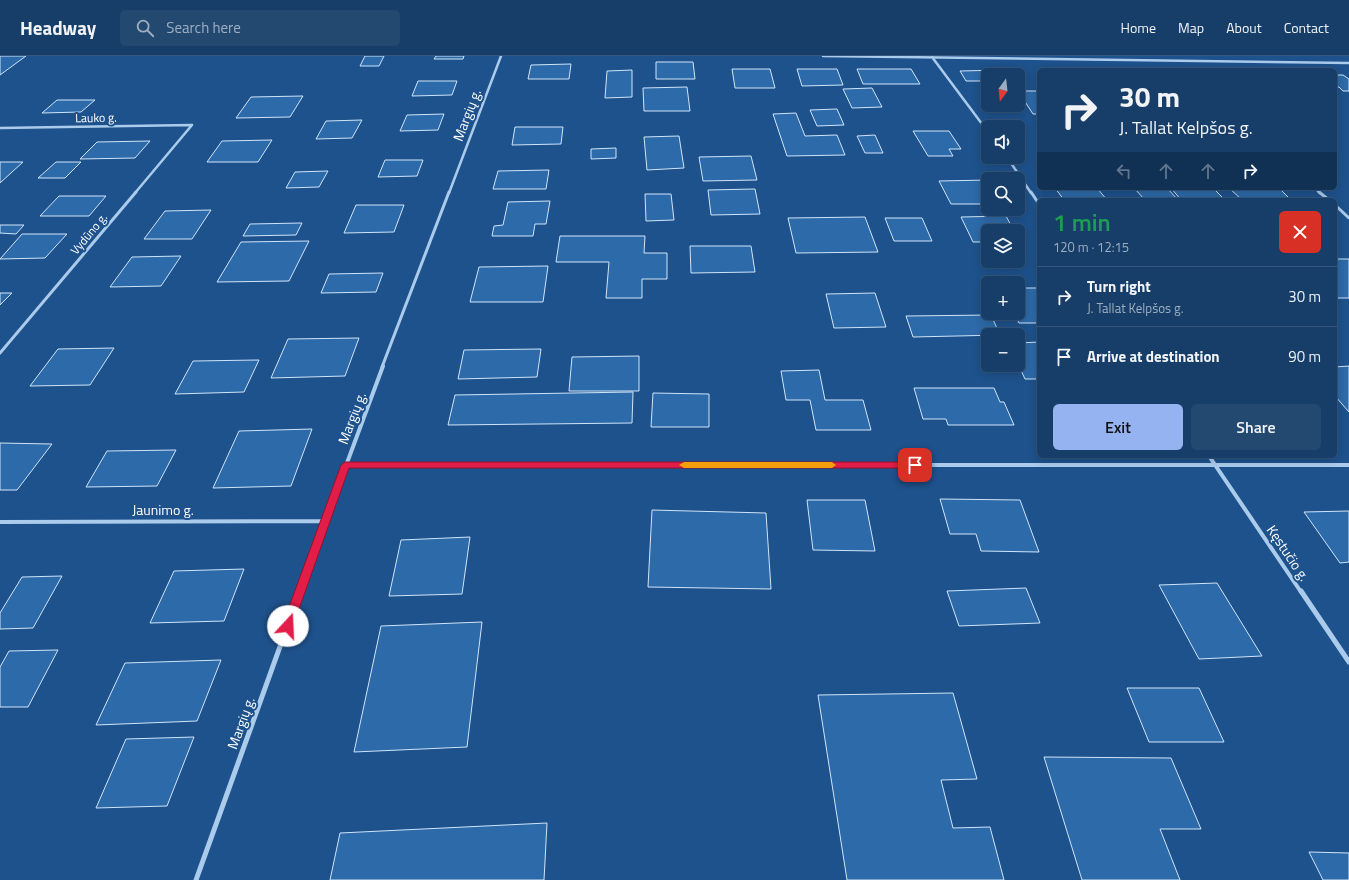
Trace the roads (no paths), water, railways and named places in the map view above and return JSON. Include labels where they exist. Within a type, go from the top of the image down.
[{"type":"street","name":"Margių g.","points":[[196,880],[345,465],[501,56]]},
{"type":"street","points":[[823,56],[1349,63]]},
{"type":"street","points":[[932,57],[981,123]]},
{"type":"street","name":"Lauko g.","points":[[0,128],[192,126]]},
{"type":"street","name":"Vydūno g.","points":[[0,353],[192,126]]},
{"type":"street","points":[[1012,164],[1037,201]]},
{"type":"street","points":[[1317,190],[1327,198]]},
{"type":"street","points":[[1337,208],[1349,218]]},
{"type":"street","name":"Kęstučio g.","points":[[1210,458],[1349,662]]},
{"type":"street","points":[[345,465],[1349,465]]},
{"type":"street","name":"Jaunimo g.","points":[[0,522],[325,521]]}]
